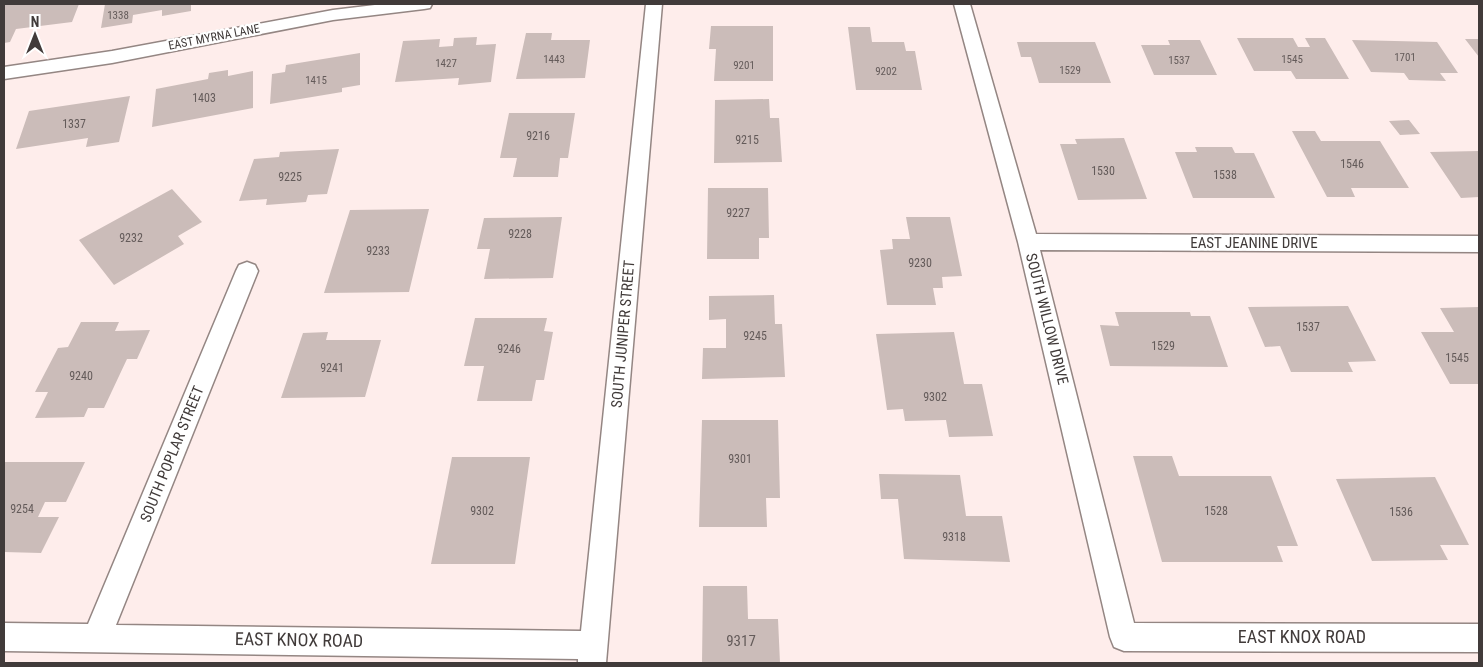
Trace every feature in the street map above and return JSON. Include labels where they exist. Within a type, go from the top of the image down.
[{"type":"street","name":"EAST MYRNA LANE","points":[[4,73],[112,57],[333,15],[424,4]]},
{"type":"street","name":"SOUTH JUNIPER STREET","points":[[593,654],[654,4]]},
{"type":"street","name":"SOUTH WILLOW DRIVE","points":[[962,4],[1028,242],[1124,636]]},
{"type":"street","name":"EAST JEANINE DRIVE","points":[[1028,242],[1479,244]]},
{"type":"street","name":"SOUTH POPLAR STREET","points":[[97,636],[247,271]]},
{"type":"street","name":"EAST KNOX ROAD","points":[[4,636],[97,636],[593,654]]},
{"type":"street","name":"EAST KNOX ROAD","points":[[1124,636],[1479,638]]},
{"type":"building","points":[[79,4],[72,22],[16,29],[10,42],[4,43],[4,5]]},
{"type":"building","points":[[105,4],[191,4],[191,11],[162,16],[162,10],[133,15],[132,23],[101,28]]},
{"type":"building","points":[[711,26],[773,26],[773,81],[714,81],[716,49],[709,49]]},
{"type":"building","points":[[848,27],[870,27],[872,42],[904,42],[906,51],[915,51],[922,90],[856,90]]},
{"type":"building","points":[[526,33],[552,33],[551,40],[590,40],[585,78],[516,79]]},
{"type":"building","points":[[477,37],[476,45],[496,44],[491,82],[458,85],[459,78],[395,82],[403,41],[440,39],[439,47],[453,46],[454,38]]},
{"type":"building","points":[[1237,38],[1293,38],[1298,47],[1310,47],[1305,38],[1325,38],[1349,79],[1296,79],[1291,71],[1254,71]]},
{"type":"building","points":[[1465,39],[1479,39],[1479,57]]},
{"type":"building","points":[[1168,40],[1200,40],[1217,75],[1154,75],[1141,45],[1170,45]]},
{"type":"building","points":[[1352,40],[1437,42],[1458,73],[1440,73],[1446,81],[1409,80],[1404,73],[1371,72]]},
{"type":"building","points":[[1017,42],[1095,42],[1111,83],[1039,83],[1031,57],[1021,57]]},
{"type":"building","points":[[360,53],[360,85],[342,88],[342,92],[270,104],[272,74],[285,72],[286,65]]},
{"type":"building","points":[[228,70],[228,76],[253,71],[253,108],[152,127],[156,89],[208,79],[209,73]]},
{"type":"building","points":[[130,96],[119,142],[86,147],[88,138],[16,149],[29,111]]},
{"type":"building","points":[[769,99],[770,118],[779,118],[782,162],[714,163],[715,100]]},
{"type":"building","points":[[509,113],[575,113],[568,158],[560,158],[558,177],[513,177],[517,158],[500,158]]},
{"type":"building","points":[[1409,120],[1420,134],[1400,135],[1389,121]]},
{"type":"building","points":[[1292,131],[1315,131],[1321,141],[1380,141],[1409,188],[1351,188],[1355,197],[1327,197]]},
{"type":"building","points":[[1124,138],[1147,199],[1078,200],[1060,144],[1077,144],[1075,139]]},
{"type":"building","points":[[1195,147],[1232,147],[1235,153],[1254,153],[1275,198],[1193,198],[1175,152],[1197,152]]},
{"type":"building","points":[[339,149],[327,194],[308,195],[306,202],[266,205],[267,199],[239,201],[254,159],[279,157],[280,152]]},
{"type":"building","points":[[1479,151],[1479,197],[1461,198],[1430,152]]},
{"type":"building","points":[[708,188],[768,188],[769,238],[759,238],[759,259],[707,259]]},
{"type":"building","points":[[172,189],[202,222],[178,236],[184,244],[114,285],[79,240]]},
{"type":"building","points":[[429,209],[409,292],[324,293],[350,210]]},
{"type":"building","points":[[562,217],[553,278],[484,279],[490,249],[477,249],[484,218]]},
{"type":"building","points":[[906,217],[950,217],[962,276],[942,277],[943,288],[933,288],[936,305],[887,305],[880,250],[893,249],[892,239],[910,239]]},
{"type":"building","points":[[774,295],[775,324],[782,324],[785,377],[702,379],[703,348],[726,348],[726,319],[709,320],[709,296]]},
{"type":"building","points":[[1348,306],[1376,361],[1348,362],[1353,372],[1291,372],[1280,346],[1265,347],[1248,307]]},
{"type":"building","points":[[1479,307],[1479,384],[1450,384],[1421,332],[1454,332],[1440,308]]},
{"type":"building","points":[[1115,312],[1190,312],[1191,316],[1210,316],[1228,367],[1110,366],[1100,325],[1119,326]]},
{"type":"building","points":[[475,318],[547,318],[544,331],[553,332],[544,380],[536,380],[532,401],[477,401],[484,366],[464,366]]},
{"type":"building","points":[[81,322],[119,322],[115,331],[150,330],[137,359],[127,359],[104,408],[88,408],[84,417],[35,418],[48,392],[35,392],[58,348],[68,347]]},
{"type":"building","points":[[328,332],[326,340],[381,340],[365,397],[281,398],[303,333]]},
{"type":"building","points":[[954,332],[964,384],[982,384],[993,436],[949,437],[946,420],[905,421],[903,409],[887,410],[876,334]]},
{"type":"building","points":[[702,420],[778,420],[780,498],[766,498],[767,527],[699,527]]},
{"type":"building","points":[[1133,456],[1172,456],[1179,476],[1271,476],[1298,546],[1277,546],[1283,562],[1162,562]]},
{"type":"building","points":[[452,457],[530,457],[515,564],[431,564]]},
{"type":"building","points":[[4,462],[85,462],[66,502],[45,502],[38,517],[59,517],[41,553],[4,552]]},
{"type":"building","points":[[879,474],[960,475],[966,516],[1002,516],[1010,562],[904,559],[898,499],[881,499]]},
{"type":"building","points":[[1435,477],[1469,545],[1440,545],[1448,560],[1372,561],[1336,479]]},
{"type":"building","points":[[703,586],[747,586],[748,619],[778,619],[780,663],[702,663]]}]
